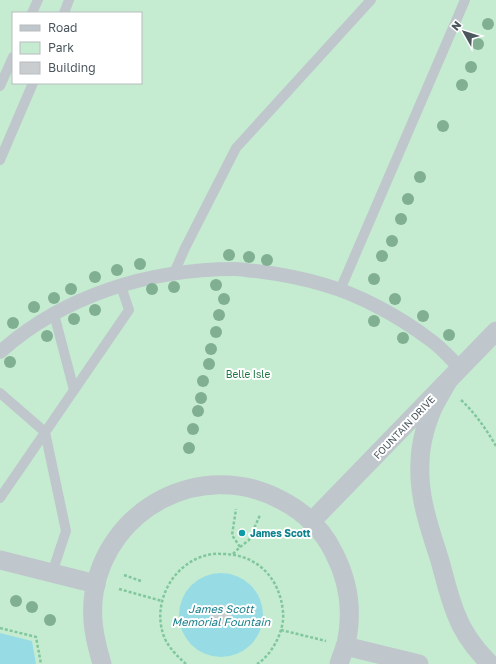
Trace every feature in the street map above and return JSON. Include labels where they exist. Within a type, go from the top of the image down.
[{"type":"street","points":[[0,352],[32,327],[60,310],[88,298],[121,286],[154,277],[197,270],[237,269],[275,273],[301,278],[358,297],[404,321],[430,339],[454,374],[436,402],[428,423],[420,463],[420,486],[424,508],[456,614],[478,652],[490,664]]},
{"type":"street","name":"FOUNTAIN DRIVE","points":[[311,522],[496,331]]},
{"type":"street","points":[[102,664],[96,645],[93,624],[93,604],[96,584],[102,565],[117,537],[139,514],[165,497],[195,487],[211,485],[242,486],[272,495],[299,511],[323,534],[332,548],[345,579],[350,612],[345,646],[339,664]]},
{"type":"street","points":[[0,560],[96,584]]},
{"type":"street","points":[[345,646],[419,664]]},
{"type":"lane","points":[[32,12],[38,0]]},
{"type":"lane","points":[[64,12],[69,0]]},
{"type":"lane","points":[[174,273],[185,248],[236,148],[371,0]]},
{"type":"lane","points":[[340,290],[465,0]]},
{"type":"lane","points":[[0,86],[12,58]]},
{"type":"lane","points":[[0,160],[33,84]]},
{"type":"lane","points":[[0,498],[129,310],[121,286]]},
{"type":"lane","points":[[54,314],[74,390]]},
{"type":"lane","points":[[0,393],[45,432],[66,531],[52,573]]},
{"type":"path","points":[[461,400],[470,408],[496,446]]},
{"type":"path","points":[[236,509],[232,535],[240,547]]},
{"type":"path","points":[[233,554],[249,540],[260,515]]},
{"type":"path","points":[[186,664],[175,654],[165,638],[161,620],[162,601],[169,584],[180,569],[196,559],[214,553],[233,554],[249,559],[263,568],[274,581],[281,597],[283,614],[281,630],[273,648],[257,664]]},
{"type":"path","points":[[124,576],[141,581]]},
{"type":"path","points":[[119,589],[162,601]]},
{"type":"path","points":[[0,628],[36,637],[41,664]]},
{"type":"path","points":[[281,630],[326,641]]},
{"type":"green space","name":"Belle Isle","points":[[0,0],[496,0],[496,664],[0,664]]},
{"type":"water","name":"James Scott Memorial Fountain","points":[[221,573],[237,576],[251,585],[260,599],[263,615],[260,631],[251,645],[237,654],[221,657],[205,654],[191,645],[182,631],[179,615],[182,599],[191,585],[205,576]]},
{"type":"water","points":[[0,633],[32,641],[36,664],[0,664]]},
{"type":"building","points":[[221,605],[228,608],[231,615],[228,622],[221,625],[214,622],[211,615],[214,608]]},
{"type":"place","name":"James Scott","points":[[242,533]]}]
